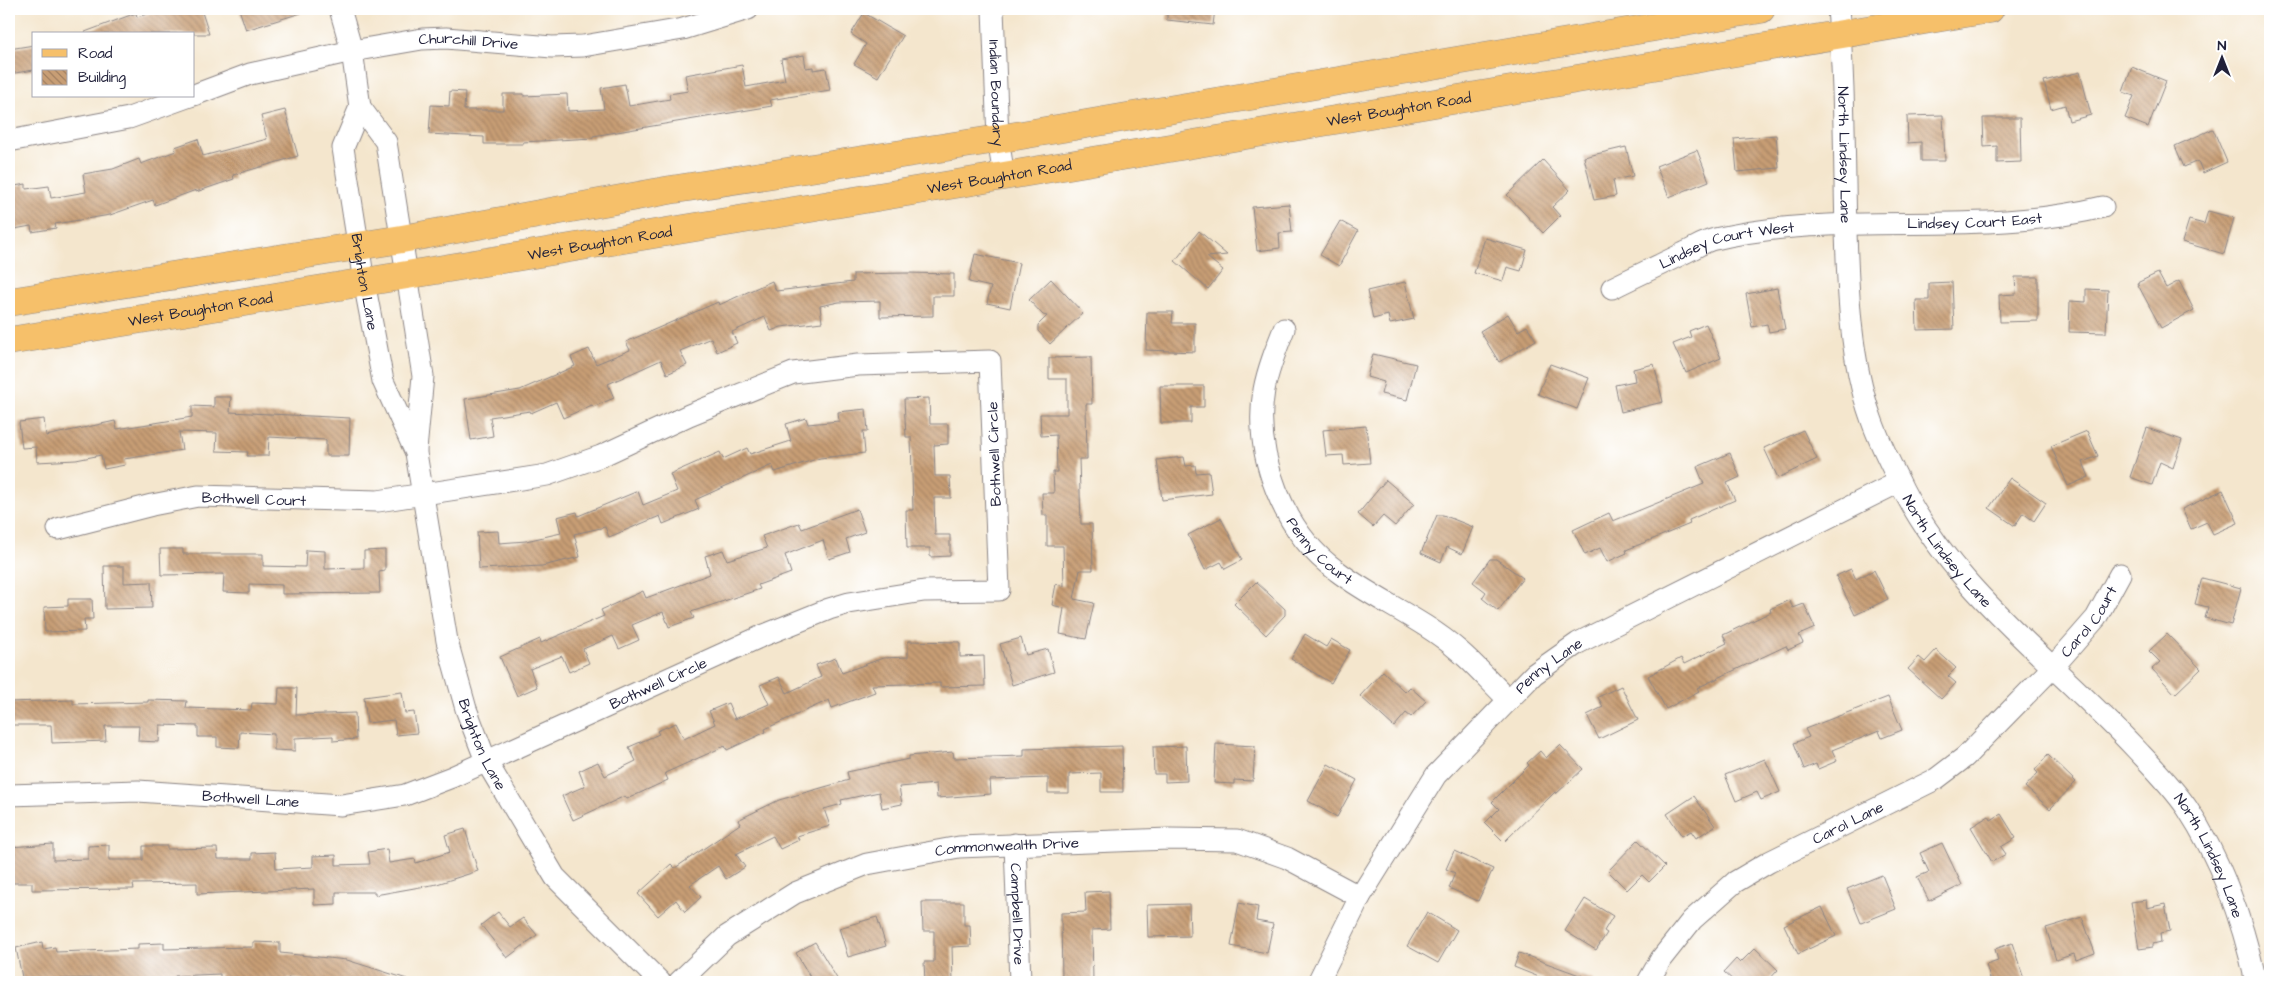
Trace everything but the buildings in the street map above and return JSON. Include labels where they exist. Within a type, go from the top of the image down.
[{"type":"main road","points":[[9,302],[402,239],[670,190],[998,139],[1762,9]]},
{"type":"main road","name":"West Boughton Road","points":[[9,341],[1004,176],[1839,21],[1990,9]]},
{"type":"street","name":"Brighton Lane","points":[[340,9],[352,51],[360,107],[386,142],[422,376],[416,452]]},
{"type":"street","name":"Churchill Drive","points":[[195,95],[250,74],[352,51],[422,39],[446,38],[552,48],[582,46],[683,29],[748,9]]},
{"type":"street","name":"Indian Boundary","points":[[993,9],[998,139],[1004,176]]},
{"type":"street","name":"North Lindsey Lane","points":[[1839,21],[1848,299],[1856,357],[1870,417],[1899,482],[1935,541],[1975,591],[2111,722],[2186,806],[2213,853],[2247,941],[2256,982]]},
{"type":"street","points":[[9,141],[129,118],[184,98]]},
{"type":"street","name":"Brighton Lane","points":[[360,107],[343,148],[364,282],[383,381],[416,452],[453,666],[466,710],[486,761],[555,877],[660,982]]},
{"type":"street","name":"Lindsey Court East","points":[[1846,224],[2030,220],[2070,215],[2103,207]]},
{"type":"street","name":"Lindsey Court West","points":[[1612,288],[1712,239],[1770,229],[1846,224]]},
{"type":"street","name":"Penny Court","points":[[1284,329],[1273,356],[1264,391],[1263,438],[1270,474],[1285,512],[1304,539],[1336,571],[1457,649],[1509,700]]},
{"type":"street","name":"Bothwell Circle","points":[[424,496],[547,475],[601,456],[690,415],[793,373],[858,365],[990,361],[999,590],[924,591],[849,603],[829,609],[762,636],[486,761]]},
{"type":"street","name":"Penny Lane","points":[[1318,982],[1360,897],[1436,776],[1545,664],[1578,644],[1899,482]]},
{"type":"street","name":"Bothwell Court","points":[[58,529],[152,505],[198,496],[378,501],[424,496]]},
{"type":"street","name":"Carol Court","points":[[2054,666],[2096,618],[2120,574]]},
{"type":"street","name":"Carol Lane","points":[[1648,982],[1671,945],[1716,897],[1769,862],[1936,779],[1965,757],[2054,666]]},
{"type":"street","name":"Bothwell Lane","points":[[9,795],[138,791],[341,805],[405,795],[452,778],[486,761]]},
{"type":"street","name":"Commonwealth Drive","points":[[679,982],[727,936],[795,893],[875,862],[959,846],[1237,840],[1287,858],[1360,897]]},
{"type":"street","name":"Campbell Drive","points":[[1015,844],[1020,982]]}]
